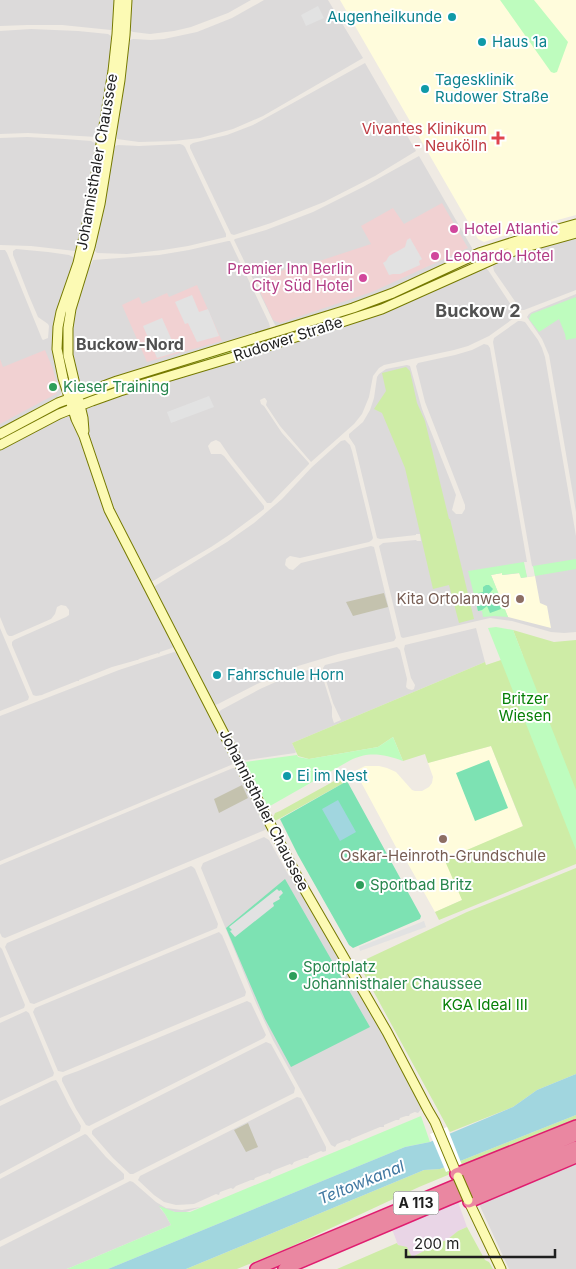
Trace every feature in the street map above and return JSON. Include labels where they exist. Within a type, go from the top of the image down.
[{"type":"highway","points":[[456,1173],[576,1126]]},
{"type":"highway","name":"A 113","points":[[256,1269],[576,1135]]},
{"type":"highway","name":"A 113","points":[[284,1269],[576,1147]]},
{"type":"highway","points":[[468,1201],[576,1157]]},
{"type":"main road","name":"Johannisthaler Chaussee","points":[[74,397],[58,359],[58,327],[61,312],[78,263],[90,211],[113,71],[118,0]]},
{"type":"main road","name":"Johannisthaler Chaussee","points":[[127,0],[125,41],[120,80],[100,204],[90,247],[71,309],[68,328],[68,355],[74,397],[84,436],[109,510],[299,880],[387,1032],[435,1122],[468,1201]]},
{"type":"main road","name":"Rudower Straße","points":[[0,434],[58,403],[117,381],[353,308],[393,293],[479,253],[523,238],[576,224]]},
{"type":"main road","name":"Rudower Straße","points":[[0,445],[40,423],[76,407],[120,391],[237,356],[382,309],[503,255],[576,233]]},
{"type":"main road","points":[[117,381],[120,391]]},
{"type":"main road","points":[[468,1201],[501,1269]]},
{"type":"shaded area","points":[[0,0],[115,0],[114,25],[112,25],[111,30],[62,25],[0,26]]},
{"type":"shaded area","points":[[130,0],[251,0],[228,13],[191,27],[150,34],[131,31],[131,26],[129,26]]},
{"type":"shaded area","points":[[264,0],[328,0],[363,58],[263,116],[233,129],[200,138],[174,141],[139,142],[117,139],[115,134],[128,43],[130,43],[130,40],[164,39],[197,32],[232,18]]},
{"type":"shaded area","name":"Vivantes Klinikum - Neukölln","points":[[340,0],[576,0],[576,215],[484,242],[478,239]]},
{"type":"shaded area","points":[[318,6],[324,18],[306,26],[301,15]]},
{"type":"shaded area","points":[[31,29],[78,31],[108,34],[111,36],[111,41],[113,42],[100,132],[98,132],[97,137],[28,133],[0,134],[0,31]]},
{"type":"shaded area","points":[[365,63],[416,151],[375,176],[324,202],[271,223],[234,235],[231,234],[190,145],[227,135],[253,125]]},
{"type":"shaded area","points":[[27,137],[91,141],[98,148],[79,246],[77,246],[75,251],[0,245],[0,138]]},
{"type":"shaded area","points":[[180,144],[185,147],[226,237],[163,250],[127,254],[97,253],[95,251],[96,248],[94,248],[112,150],[114,150],[115,146]]},
{"type":"shaded area","points":[[419,156],[472,248],[472,252],[374,297],[276,327],[234,240],[313,212]]},
{"type":"shaded area","points":[[442,203],[468,248],[372,292],[280,323],[273,320],[256,283],[296,264],[298,268],[371,244],[361,226],[393,208],[404,224]]},
{"type":"shaded area","points":[[576,237],[576,290],[521,310],[494,271],[493,266],[497,264],[496,262]]},
{"type":"shaded area","points":[[410,238],[422,259],[419,261],[420,265],[400,274],[389,275],[383,263],[389,256],[405,247],[407,240]]},
{"type":"shaded area","points":[[230,241],[269,323],[269,330],[87,388],[79,383],[73,363],[70,340],[73,315],[89,264],[91,265],[93,260],[159,255]]},
{"type":"shaded area","points":[[16,249],[73,257],[74,262],[57,313],[63,389],[56,398],[57,400],[0,432],[0,250],[5,250],[7,253],[42,339],[48,338],[49,326],[38,317],[29,296],[13,255],[13,251]]},
{"type":"shaded area","points":[[485,268],[515,311],[516,316],[489,336],[468,346],[384,365],[379,368],[373,376],[369,397],[362,414],[354,424],[311,462],[280,426],[266,405],[267,401],[265,398],[260,400],[282,433],[309,463],[271,503],[267,503],[220,442],[216,440],[211,442],[208,446],[211,454],[221,454],[224,456],[264,506],[264,509],[211,547],[153,581],[149,581],[147,573],[120,520],[118,520],[90,446],[85,416],[87,415],[86,408]]},
{"type":"shaded area","points":[[197,285],[222,341],[147,362],[122,305],[139,297],[142,304],[167,293],[169,297]]},
{"type":"shaded area","points":[[576,294],[576,512],[549,355],[542,339],[527,317],[532,312]]},
{"type":"shaded area","points":[[192,295],[199,312],[208,309],[219,336],[197,342],[188,323],[185,324],[175,302]]},
{"type":"shaded area","points":[[162,318],[177,352],[157,358],[143,326]]},
{"type":"shaded area","points":[[518,321],[525,322],[538,340],[545,357],[576,536],[576,632],[551,632],[512,621],[490,618],[403,638],[401,637],[379,546],[383,543],[421,541],[420,534],[377,538],[355,446],[349,434],[363,422],[370,410],[379,374],[386,369],[410,366],[422,409],[456,495],[452,510],[456,514],[462,514],[465,505],[425,402],[416,366],[418,363],[455,355],[484,344],[488,345],[527,562],[524,562],[524,565],[527,577],[535,576],[493,342],[494,338]]},
{"type":"shaded area","points":[[45,350],[53,369],[58,389],[56,394],[0,424],[0,359],[3,367]]},
{"type":"shaded area","points":[[209,396],[214,407],[171,423],[167,412]]},
{"type":"shaded area","points":[[64,416],[65,418],[69,416],[72,420],[75,419],[90,463],[175,644],[172,648],[159,654],[112,667],[36,696],[33,695],[12,642],[66,617],[69,615],[69,610],[66,606],[61,605],[57,607],[51,619],[12,636],[7,634],[0,617],[0,449]]},
{"type":"shaded area","points":[[345,440],[350,445],[352,451],[373,538],[369,542],[300,558],[290,556],[286,559],[285,565],[293,570],[301,563],[371,546],[374,547],[396,638],[394,641],[338,654],[298,666],[215,705],[212,703],[153,589],[254,523],[282,499],[312,467],[341,441]]},
{"type":"shaded area","name":"Kita Ortolanweg","points":[[502,573],[503,575],[520,573],[521,578],[535,576],[540,603],[547,606],[551,628],[508,617],[491,575]]},
{"type":"shaded area","points":[[384,593],[388,607],[353,616],[346,602]]},
{"type":"shaded area","points":[[0,628],[29,697],[28,700],[0,711]]},
{"type":"shaded area","points":[[476,628],[485,662],[292,743],[295,753],[241,761],[218,713],[260,689],[317,667],[322,675],[332,707],[334,723],[341,720],[333,703],[324,674],[323,668],[325,665],[397,647],[400,650],[407,679],[406,687],[412,690],[415,685],[411,678],[404,649],[405,645]]},
{"type":"shaded area","points":[[174,652],[180,654],[235,761],[231,765],[0,861],[0,716],[119,670]]},
{"type":"shaded area","name":"Oskar-Heinroth-Grundschule","points":[[491,746],[523,827],[467,850],[462,900],[435,912],[407,862],[404,862],[355,771],[365,766],[387,768],[396,772],[412,790],[422,791],[432,783],[433,777],[428,763]]},
{"type":"shaded area","points":[[233,768],[239,768],[268,827],[265,830],[5,938],[2,937],[0,933],[0,865]]},
{"type":"shaded area","points":[[242,785],[248,798],[219,813],[214,799]]},
{"type":"shaded area","points":[[264,837],[269,840],[289,876],[293,873],[370,1009],[422,1108],[418,1113],[415,1112],[400,1118],[384,1125],[384,1127],[380,1127],[350,1141],[347,1140],[337,1144],[335,1147],[331,1145],[273,1040],[201,868],[203,863]]},
{"type":"shaded area","points":[[191,866],[195,869],[218,924],[217,928],[34,1004],[30,1003],[5,947],[7,943]]},
{"type":"shaded area","points":[[277,889],[283,893],[279,897],[280,899],[273,903],[274,906],[235,937],[229,927]]},
{"type":"shaded area","points":[[424,921],[426,927],[360,951],[359,947]]},
{"type":"shaded area","points":[[219,932],[222,935],[246,992],[245,996],[63,1072],[58,1071],[33,1012],[35,1008]]},
{"type":"shaded area","points":[[0,947],[25,1005],[24,1008],[0,1018]]},
{"type":"shaded area","points":[[247,1001],[251,1003],[266,1035],[264,1038],[89,1126],[86,1125],[62,1081],[64,1076]]},
{"type":"shaded area","points":[[26,1011],[29,1013],[54,1073],[53,1076],[0,1101],[0,1023]]},
{"type":"shaded area","points":[[266,1042],[271,1044],[295,1088],[294,1093],[133,1174],[130,1174],[113,1158],[92,1134],[94,1129]]},
{"type":"shaded area","points":[[56,1080],[81,1126],[80,1131],[0,1174],[0,1106]]},
{"type":"shaded area","points":[[297,1097],[301,1098],[326,1147],[326,1151],[321,1151],[308,1158],[294,1162],[292,1165],[290,1164],[272,1171],[270,1174],[255,1178],[233,1189],[220,1192],[219,1195],[216,1194],[194,1204],[176,1205],[164,1202],[138,1180],[140,1176]]},
{"type":"shaded area","points":[[248,1123],[258,1147],[246,1152],[234,1130]]},
{"type":"shaded area","points":[[85,1134],[124,1174],[124,1179],[0,1241],[0,1179]]},
{"type":"shaded area","points":[[576,1161],[576,1269],[509,1269],[479,1204]]},
{"type":"shaded area","points":[[130,1181],[166,1208],[182,1210],[201,1207],[186,1212],[175,1212],[160,1208],[171,1225],[67,1269],[0,1269],[0,1247]]},
{"type":"shaded area","points":[[458,1202],[467,1227],[412,1257],[403,1247],[398,1245],[392,1229]]},
{"type":"green space","points":[[500,0],[534,0],[568,42],[557,72],[551,72]]},
{"type":"green space","points":[[452,270],[451,273],[385,303],[356,314],[281,336],[355,311]]},
{"type":"green space","points":[[576,297],[576,338],[566,340],[559,319],[539,332],[529,319],[531,314]]},
{"type":"green space","points":[[268,339],[269,342],[122,385],[141,377]]},
{"type":"green space","points":[[406,367],[410,371],[417,403],[425,421],[474,619],[459,623],[449,585],[433,589],[405,468],[382,413],[374,409],[386,391],[382,373]]},
{"type":"green space","points":[[576,559],[576,569],[535,576],[533,566]]},
{"type":"green space","points":[[524,562],[527,577],[521,578],[519,573],[491,575],[508,617],[483,617],[482,611],[478,611],[468,571]]},
{"type":"green space","points":[[486,585],[493,589],[489,594],[484,593],[484,597],[494,593],[501,609],[490,613],[487,606],[478,611],[474,594],[483,592],[483,587]]},
{"type":"green space","points":[[496,627],[513,630],[576,790],[576,850],[488,628]]},
{"type":"green space","name":"Britzer Wiesen","points":[[513,630],[554,642],[576,640],[576,864],[439,920],[435,912],[462,900],[445,861],[523,826],[491,746],[428,763],[425,754],[403,761],[393,737],[378,747],[309,759],[298,756],[292,743],[485,662],[486,665],[523,656]]},
{"type":"green space","points":[[393,737],[403,761],[376,755],[356,758],[270,806],[267,805],[245,762],[297,755],[298,757],[309,759],[378,747]]},
{"type":"green space","points":[[489,760],[508,808],[475,821],[456,773]]},
{"type":"green space","points":[[345,775],[348,781],[275,821],[273,818],[275,813]]},
{"type":"green space","name":"Sportbad Britz","points":[[347,781],[421,916],[420,919],[353,948],[349,945],[298,855],[280,819]]},
{"type":"green space","name":"KGA Ideal III","points":[[576,868],[576,1074],[537,1090],[513,1107],[450,1132],[358,963],[467,912]]},
{"type":"green space","name":"Sportplatz Johannisthaler Chaussee","points":[[285,879],[370,1027],[291,1067],[265,1019],[226,928]]},
{"type":"green space","points":[[576,1115],[576,1122],[419,1187],[286,1249],[237,1269],[186,1269],[424,1170],[440,1169]]},
{"type":"green space","points":[[421,1116],[430,1142],[405,1147],[108,1269],[67,1269],[171,1225],[159,1206],[175,1212],[190,1212]]},
{"type":"green space","points":[[467,1227],[485,1260],[489,1262],[493,1269],[337,1269],[397,1243],[407,1247],[412,1257]]},
{"type":"water","points":[[338,800],[356,832],[340,841],[322,809]]},
{"type":"water","name":"Teltowkanal","points":[[576,1074],[576,1115],[440,1169],[424,1170],[186,1269],[108,1269],[405,1147],[430,1142],[513,1107],[537,1090]]},
{"type":"pier","points":[[447,1127],[462,1165],[446,1172],[430,1134]]},
{"type":"place","name":"Augenheilkunde","points":[[452,17]]},
{"type":"place","name":"Haus 1a","points":[[482,42]]},
{"type":"place","name":"Tagesklinik Rudower Straße","points":[[425,89]]},
{"type":"place","name":"Vivantes Klinikum - Neukölln","points":[[498,138]]},
{"type":"place","name":"Hotel Atlantic","points":[[454,229]]},
{"type":"place","name":"Leonardo Hotel","points":[[435,256]]},
{"type":"place","name":"Premier Inn Berlin City Süd Hotel","points":[[363,278]]},
{"type":"place","name":"Kieser Training","points":[[53,387]]},
{"type":"place","name":"Kita Ortolanweg","points":[[520,599]]},
{"type":"place","name":"Fahrschule Horn","points":[[217,675]]},
{"type":"place","name":"Ei im Nest","points":[[287,776]]},
{"type":"place","name":"Oskar-Heinroth-Grundschule","points":[[443,839]]},
{"type":"place","name":"Sportbad Britz","points":[[360,885]]},
{"type":"place","name":"Sportplatz Johannisthaler Chaussee","points":[[293,976]]},
{"type":"district","name":"Buckow 2","points":[[478,311]]},
{"type":"district","name":"Buckow-Nord","points":[[130,344]]}]
